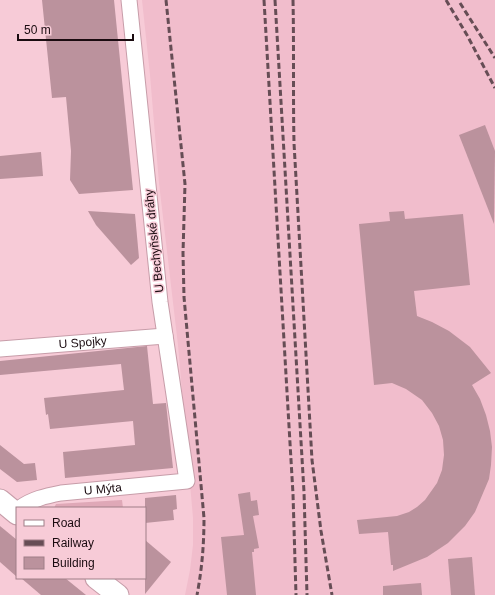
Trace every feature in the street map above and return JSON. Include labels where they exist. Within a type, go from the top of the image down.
[{"type":"main road","points":[[97,579],[118,595]]},
{"type":"street","name":"U Bechyňské dráhy","points":[[129,0],[160,302],[187,481]]},
{"type":"street","name":"U Spojky","points":[[0,349],[165,336]]},
{"type":"street","name":"U Mýta","points":[[18,507],[33,500],[61,493],[187,481]]},
{"type":"shaded area","points":[[142,0],[495,0],[495,595],[185,595],[193,545],[193,518],[178,345],[159,183]]},
{"type":"shaded area","points":[[122,500],[123,507],[54,507],[56,504]]},
{"type":"building","points":[[42,0],[114,0],[133,190],[79,194],[70,180],[71,151],[66,97],[52,98]]},
{"type":"building","points":[[485,125],[495,151],[494,224],[459,135]]},
{"type":"building","points":[[41,152],[43,176],[0,179],[0,156]]},
{"type":"building","points":[[88,211],[135,214],[139,258],[131,265],[96,225]]},
{"type":"building","points":[[404,211],[405,219],[463,214],[470,285],[414,291],[417,316],[449,331],[470,347],[491,373],[472,385],[480,399],[486,415],[492,447],[489,479],[475,512],[465,526],[448,543],[427,557],[393,571],[393,565],[391,565],[388,532],[359,534],[357,520],[397,516],[409,512],[417,507],[425,500],[437,483],[442,470],[444,455],[443,440],[439,426],[432,413],[422,400],[406,389],[392,383],[374,385],[359,224],[390,221],[389,212]]},
{"type":"building","points":[[147,346],[153,404],[166,403],[173,468],[65,478],[63,452],[135,445],[133,421],[50,429],[48,414],[46,415],[44,398],[124,390],[121,364],[0,375],[0,361]]},
{"type":"building","points":[[0,445],[24,464],[35,463],[37,480],[17,482],[0,469]]},
{"type":"building","points":[[250,492],[251,501],[257,500],[259,515],[253,516],[259,548],[254,549],[254,552],[252,552],[256,595],[227,595],[221,537],[244,535],[238,494]]},
{"type":"building","points":[[176,495],[177,509],[173,510],[174,520],[146,523],[145,498]]},
{"type":"building","points":[[0,526],[16,539],[16,576],[0,562]]},
{"type":"building","points":[[146,541],[171,562],[145,594],[146,579]]},
{"type":"building","points":[[472,557],[475,595],[451,595],[448,559]]},
{"type":"building","points":[[22,579],[66,579],[86,595],[41,595]]},
{"type":"building","points":[[421,583],[422,595],[383,595],[383,586]]},
{"type":"railway","points":[[166,0],[185,184],[183,253],[184,297],[204,518],[204,537],[197,595]]},
{"type":"railway","points":[[264,0],[293,494],[296,595]]},
{"type":"railway","points":[[275,0],[304,492],[307,595]]},
{"type":"railway","points":[[293,0],[294,143],[312,460],[321,531],[332,595]]},
{"type":"railway","points":[[446,0],[467,35],[495,88]]},
{"type":"railway","points":[[460,3],[495,58]]}]
